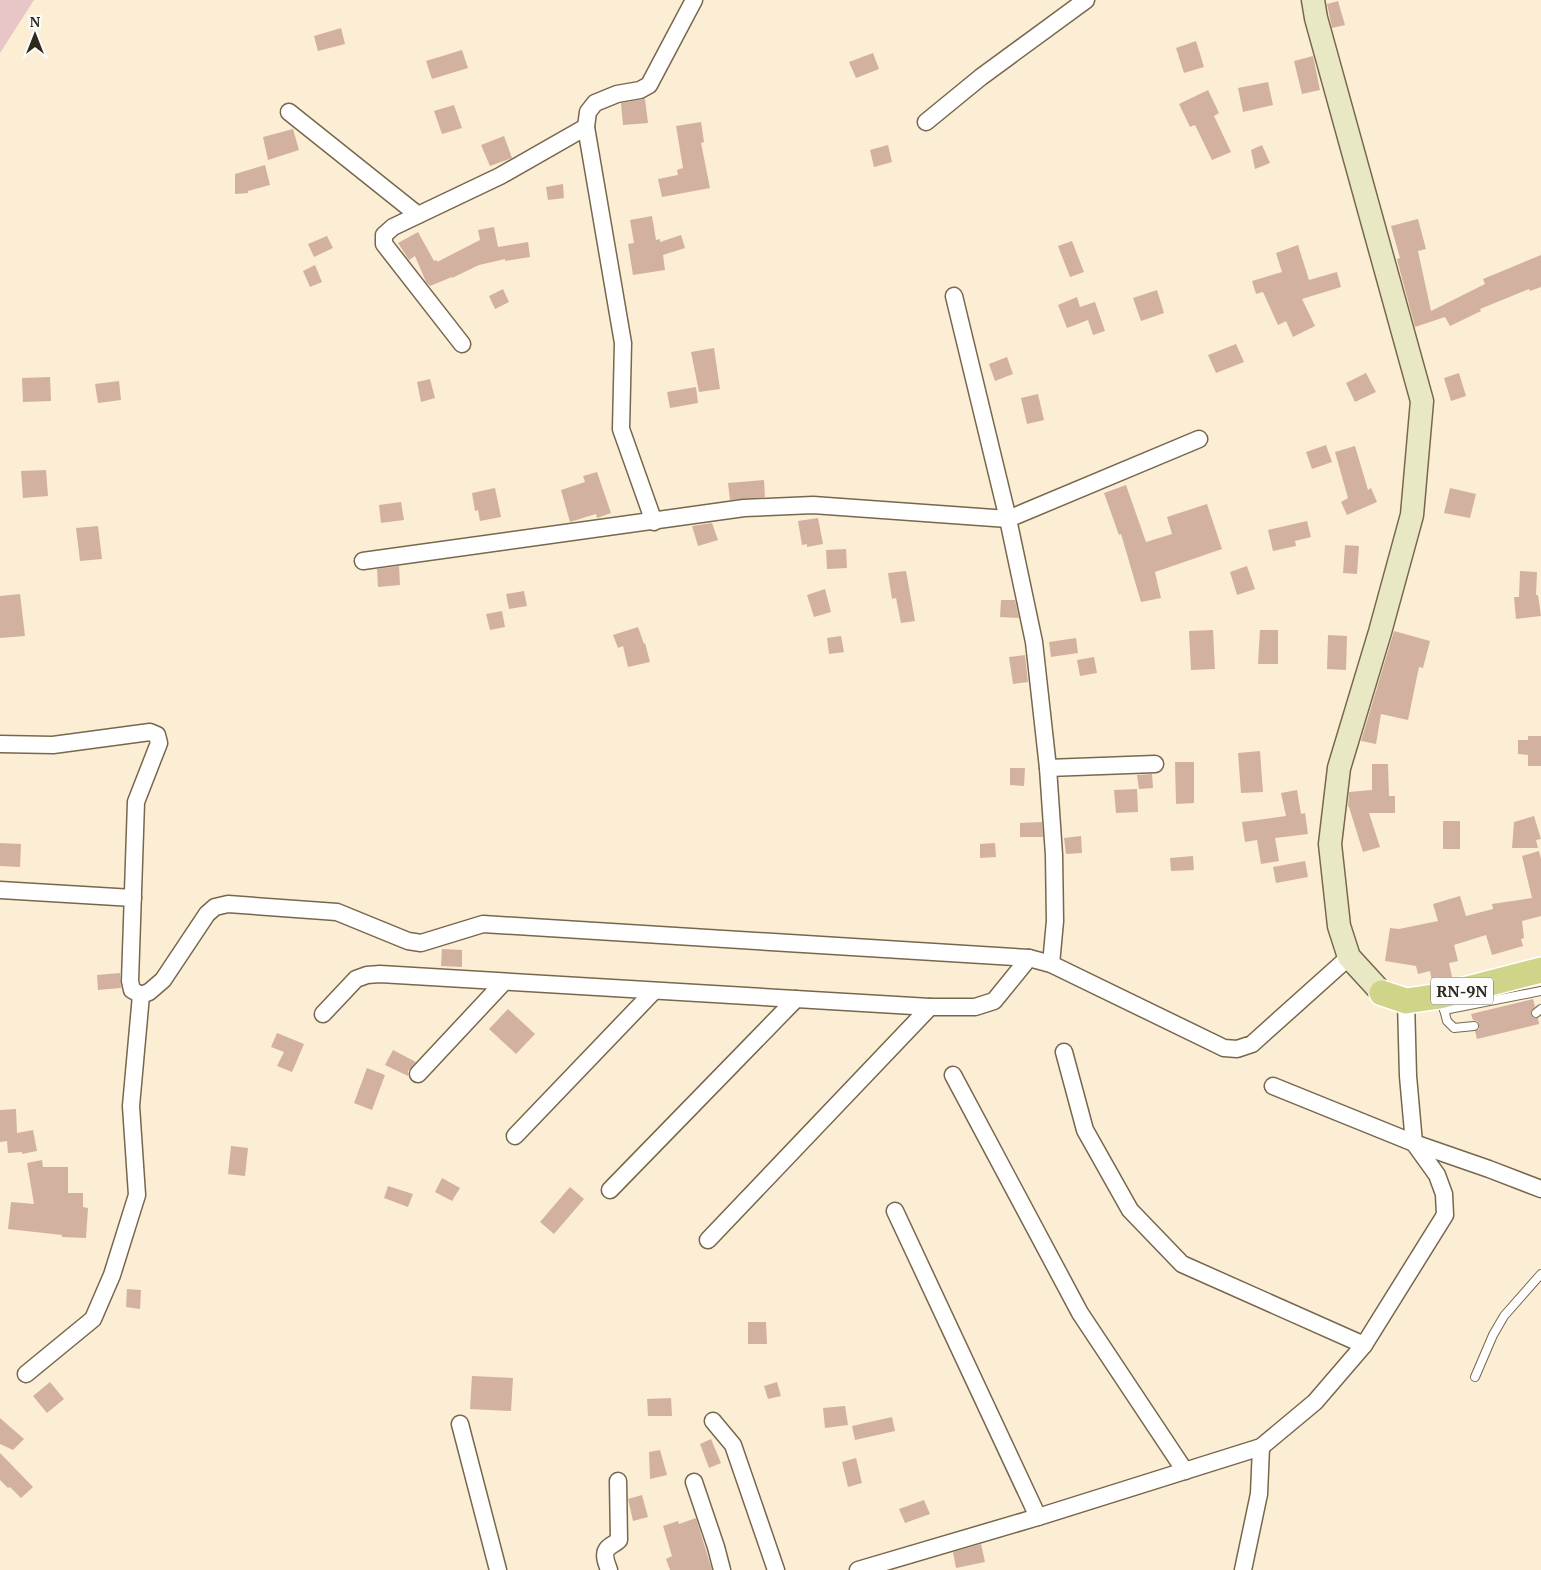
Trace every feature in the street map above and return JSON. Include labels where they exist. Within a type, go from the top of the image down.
[{"type":"main road","name":"RN-9N","points":[[1313,0],[1316,18],[1422,401],[1412,515],[1380,632],[1339,768],[1330,844],[1339,926],[1349,957],[1382,993],[1406,1001],[1442,1003],[1541,970]]},
{"type":"street","points":[[654,522],[621,429],[623,343],[586,127],[588,112],[595,103],[617,94],[640,90],[649,85],[694,0]]},
{"type":"street","points":[[926,122],[982,77],[1086,0]]},
{"type":"street","points":[[289,112],[418,215]]},
{"type":"street","points":[[462,344],[384,244],[384,235],[393,227],[500,176],[586,127]]},
{"type":"street","points":[[954,296],[1008,519],[1034,642],[1048,768],[1054,855],[1055,921],[1051,964]]},
{"type":"street","points":[[363,561],[744,508],[813,505],[1008,519],[1199,439]]},
{"type":"street","points":[[0,744],[54,745],[150,732],[157,735],[159,743],[136,802],[130,981],[132,990],[141,994],[149,992],[163,980],[207,914],[215,907],[228,904],[337,912],[408,942],[421,943],[483,924],[1029,958],[1051,964],[1224,1048],[1236,1049],[1252,1044],[1349,957]]},
{"type":"street","points":[[1048,768],[1155,764]]},
{"type":"street","points":[[0,890],[133,898]]},
{"type":"street","points":[[324,1014],[356,979],[366,975],[930,1007],[976,1007],[994,1001],[1029,958]]},
{"type":"street","points":[[418,1074],[504,982]]},
{"type":"street","points":[[515,1136],[654,991]]},
{"type":"street","points":[[26,1374],[93,1319],[112,1275],[137,1195],[131,1106],[141,994]]},
{"type":"street","points":[[610,1190],[796,999]]},
{"type":"street","points":[[858,1570],[1038,1518],[1261,1447],[1315,1402],[1364,1345],[1445,1215],[1444,1194],[1438,1175],[1414,1143],[1408,1076],[1406,1001]]},
{"type":"street","points":[[708,1240],[930,1007]]},
{"type":"street","points":[[1064,1052],[1085,1130],[1130,1210],[1182,1264],[1364,1345]]},
{"type":"street","points":[[953,1075],[1080,1313],[1185,1471]]},
{"type":"street","points":[[1272,1086],[1414,1143],[1541,1189]]},
{"type":"street","points":[[894,1211],[1038,1518]]},
{"type":"street","points":[[713,1421],[733,1446],[776,1570]]},
{"type":"street","points":[[460,1424],[498,1570]]},
{"type":"street","points":[[1242,1570],[1259,1494],[1261,1447]]},
{"type":"street","points":[[609,1570],[605,1553],[608,1548],[619,1540],[618,1481]]},
{"type":"street","points":[[694,1482],[722,1570]]},
{"type":"lane","points":[[1474,1026],[1454,1028],[1448,1021],[1442,1003],[1541,991]]},
{"type":"lane","points":[[1475,1377],[1493,1335],[1504,1316],[1541,1274]]},
{"type":"shaded area","points":[[0,0],[34,0],[0,53]]},
{"type":"building","points":[[1338,1],[1345,25],[1332,28],[1327,4]]},
{"type":"building","points":[[341,28],[345,44],[318,51],[314,36]]},
{"type":"building","points":[[1196,41],[1204,67],[1184,73],[1176,48]]},
{"type":"building","points":[[462,50],[468,68],[432,79],[426,61]]},
{"type":"building","points":[[873,53],[879,69],[856,78],[849,62]]},
{"type":"building","points":[[1313,56],[1320,90],[1302,94],[1294,61]]},
{"type":"building","points":[[1268,82],[1273,105],[1243,112],[1238,88]]},
{"type":"building","points":[[1208,90],[1219,113],[1214,116],[1231,152],[1212,160],[1195,125],[1190,127],[1179,104]]},
{"type":"building","points":[[645,99],[648,123],[623,125],[621,103]]},
{"type":"building","points":[[454,105],[462,128],[442,134],[434,111]]},
{"type":"building","points":[[701,122],[704,142],[701,143],[710,188],[662,197],[658,179],[678,175],[677,170],[683,168],[676,126]]},
{"type":"building","points":[[293,129],[299,150],[268,160],[263,137]]},
{"type":"building","points":[[504,136],[512,158],[490,166],[481,145]]},
{"type":"building","points":[[888,145],[892,162],[874,167],[870,150]]},
{"type":"building","points":[[1262,145],[1270,163],[1255,169],[1251,150]]},
{"type":"building","points":[[265,165],[270,185],[248,191],[248,193],[235,194],[235,174]]},
{"type":"building","points":[[563,184],[564,198],[548,200],[546,187]]},
{"type":"building","points":[[652,216],[656,240],[660,239],[660,242],[681,235],[685,248],[663,255],[665,270],[633,275],[628,244],[634,243],[630,220]]},
{"type":"building","points":[[1418,219],[1426,249],[1418,251],[1431,311],[1485,284],[1483,279],[1541,255],[1541,287],[1530,291],[1529,289],[1480,309],[1481,311],[1450,326],[1445,317],[1415,327],[1397,259],[1400,258],[1391,226]]},
{"type":"building","points":[[494,227],[498,247],[528,242],[530,257],[505,261],[505,259],[479,265],[430,286],[426,282],[415,256],[409,260],[398,243],[418,232],[434,261],[437,260],[437,262],[480,240],[478,230]]},
{"type":"building","points":[[327,236],[333,248],[314,257],[308,244]]},
{"type":"building","points":[[1072,241],[1084,272],[1070,277],[1058,246]]},
{"type":"building","points":[[1298,245],[1309,280],[1337,272],[1341,287],[1302,299],[1315,326],[1293,337],[1286,321],[1278,325],[1263,292],[1256,294],[1252,281],[1282,272],[1276,253]]},
{"type":"building","points":[[315,265],[322,282],[310,287],[303,271]]},
{"type":"building","points":[[503,289],[509,302],[495,309],[489,296]]},
{"type":"building","points":[[1157,290],[1164,313],[1141,321],[1133,298]]},
{"type":"building","points":[[1077,297],[1080,307],[1095,302],[1105,331],[1093,335],[1088,320],[1067,328],[1058,305]]},
{"type":"building","points":[[1236,344],[1244,362],[1216,373],[1208,355]]},
{"type":"building","points":[[714,348],[720,389],[699,392],[691,352]]},
{"type":"building","points":[[1007,357],[1013,374],[995,381],[989,364]]},
{"type":"building","points":[[1366,373],[1376,392],[1355,402],[1346,383]]},
{"type":"building","points":[[1459,373],[1466,396],[1451,401],[1444,378]]},
{"type":"building","points":[[50,377],[51,401],[23,402],[22,378]]},
{"type":"building","points":[[430,379],[435,398],[421,402],[417,382]]},
{"type":"building","points":[[119,381],[121,400],[98,403],[95,384]]},
{"type":"building","points":[[696,387],[698,403],[670,408],[667,392]]},
{"type":"building","points":[[1038,394],[1044,420],[1027,424],[1021,398]]},
{"type":"building","points":[[1326,445],[1332,462],[1312,469],[1306,452]]},
{"type":"building","points":[[1355,446],[1368,490],[1371,488],[1377,502],[1347,515],[1341,502],[1348,498],[1335,452]]},
{"type":"building","points":[[46,470],[48,496],[23,498],[21,471]]},
{"type":"building","points":[[597,472],[611,513],[597,518],[596,514],[570,522],[561,490],[585,482],[583,476]]},
{"type":"building","points":[[764,480],[765,497],[730,500],[728,483]]},
{"type":"building","points":[[1126,485],[1146,542],[1172,534],[1167,517],[1207,504],[1222,549],[1155,572],[1161,598],[1141,602],[1121,534],[1119,535],[1104,493]]},
{"type":"building","points":[[495,488],[501,517],[480,521],[478,510],[475,511],[472,493]]},
{"type":"building","points":[[1450,488],[1476,494],[1470,518],[1444,513]]},
{"type":"building","points":[[401,502],[404,520],[381,523],[379,505]]},
{"type":"building","points":[[818,518],[823,544],[807,547],[807,544],[802,545],[798,521]]},
{"type":"building","points":[[1307,521],[1311,537],[1295,541],[1296,546],[1273,551],[1268,530]]},
{"type":"building","points":[[712,523],[718,540],[698,546],[692,526]]},
{"type":"building","points":[[98,526],[102,559],[80,561],[76,528]]},
{"type":"building","points":[[1345,545],[1359,546],[1357,574],[1343,573]]},
{"type":"building","points":[[846,549],[847,568],[827,569],[826,550]]},
{"type":"building","points":[[399,566],[400,585],[378,587],[377,569]]},
{"type":"building","points":[[1247,566],[1255,589],[1237,595],[1230,572]]},
{"type":"building","points":[[906,571],[915,621],[901,623],[896,598],[892,599],[888,573]]},
{"type":"building","points":[[1520,571],[1537,572],[1536,595],[1538,595],[1541,616],[1516,619],[1514,597],[1519,597]]},
{"type":"building","points":[[825,589],[831,612],[814,617],[807,595]]},
{"type":"building","points":[[524,591],[527,606],[509,609],[506,594]]},
{"type":"building","points":[[20,594],[25,636],[0,638],[0,596]]},
{"type":"building","points":[[1001,600],[1015,600],[1019,618],[1000,617]]},
{"type":"building","points":[[502,611],[505,627],[490,630],[486,614]]},
{"type":"building","points":[[638,627],[650,662],[628,667],[623,646],[618,648],[613,635]]},
{"type":"building","points":[[1213,630],[1215,669],[1191,670],[1189,631]]},
{"type":"building","points":[[1260,630],[1278,630],[1278,664],[1258,664]]},
{"type":"building","points":[[1394,631],[1430,641],[1423,668],[1419,667],[1408,720],[1381,714],[1376,744],[1361,741]]},
{"type":"building","points":[[1328,635],[1347,636],[1346,670],[1327,669]]},
{"type":"building","points":[[841,636],[844,652],[829,654],[827,638]]},
{"type":"building","points":[[1076,638],[1078,653],[1051,657],[1049,642]]},
{"type":"building","points":[[1025,655],[1028,682],[1013,684],[1009,657]]},
{"type":"building","points":[[1094,657],[1097,673],[1080,676],[1077,660]]},
{"type":"building","points":[[1528,736],[1541,736],[1541,766],[1528,766],[1528,755],[1518,754],[1518,740],[1528,740]]},
{"type":"building","points":[[1260,751],[1263,792],[1241,793],[1238,753]]},
{"type":"building","points":[[1175,762],[1194,762],[1194,803],[1176,804]]},
{"type":"building","points":[[1372,764],[1388,764],[1389,796],[1395,796],[1395,813],[1369,813],[1380,847],[1363,852],[1348,807],[1349,792],[1372,790]]},
{"type":"building","points":[[1010,768],[1025,768],[1024,786],[1010,785]]},
{"type":"building","points":[[1152,774],[1153,788],[1139,789],[1137,775]]},
{"type":"building","points":[[1137,789],[1138,812],[1116,813],[1114,790]]},
{"type":"building","points":[[1297,790],[1301,814],[1305,813],[1308,834],[1275,838],[1279,861],[1261,864],[1257,840],[1245,842],[1242,822],[1286,816],[1281,793]]},
{"type":"building","points":[[1534,816],[1541,839],[1536,840],[1538,848],[1512,848],[1514,822]]},
{"type":"building","points":[[1443,821],[1460,821],[1460,849],[1443,849]]},
{"type":"building","points":[[1042,822],[1043,837],[1020,837],[1020,823]]},
{"type":"building","points":[[1081,836],[1082,853],[1066,854],[1064,838]]},
{"type":"building","points":[[0,843],[21,844],[20,867],[0,866]]},
{"type":"building","points":[[995,843],[996,857],[980,858],[980,844]]},
{"type":"building","points":[[1539,851],[1541,859],[1541,916],[1522,921],[1524,938],[1521,939],[1523,946],[1492,955],[1486,935],[1454,945],[1458,961],[1449,963],[1452,977],[1432,981],[1430,971],[1418,974],[1416,966],[1385,961],[1390,928],[1399,929],[1438,921],[1433,904],[1460,896],[1466,916],[1493,909],[1492,904],[1532,898],[1522,856]]},
{"type":"building","points":[[1193,856],[1194,870],[1171,871],[1170,858]]},
{"type":"building","points":[[1305,861],[1308,877],[1276,883],[1273,867]]},
{"type":"building","points":[[442,949],[462,950],[462,967],[441,966]]},
{"type":"building","points":[[120,973],[121,988],[98,990],[97,975]]},
{"type":"building","points":[[1533,999],[1535,1007],[1531,1014],[1534,1018],[1538,1018],[1539,1024],[1477,1039],[1475,1031],[1479,1029],[1479,1025],[1477,1021],[1473,1020],[1471,1014]]},
{"type":"building","points":[[508,1009],[535,1034],[516,1054],[489,1029]]},
{"type":"building","points":[[277,1033],[304,1044],[292,1072],[277,1066],[284,1052],[271,1047]]},
{"type":"building","points":[[393,1050],[416,1062],[408,1071],[408,1076],[385,1065]]},
{"type":"building","points":[[367,1068],[385,1075],[372,1110],[354,1103]]},
{"type":"building","points":[[16,1109],[17,1133],[33,1130],[37,1151],[22,1154],[22,1152],[8,1153],[7,1141],[0,1142],[0,1110]]},
{"type":"building","points":[[231,1146],[248,1148],[245,1176],[228,1174]]},
{"type":"building","points":[[42,1160],[43,1167],[68,1167],[68,1193],[83,1193],[83,1207],[88,1208],[86,1238],[62,1237],[62,1235],[8,1229],[11,1202],[34,1204],[27,1163]]},
{"type":"building","points":[[442,1178],[460,1188],[452,1201],[435,1192]]},
{"type":"building","points":[[388,1186],[413,1194],[408,1207],[384,1198]]},
{"type":"building","points":[[570,1187],[584,1199],[554,1234],[540,1222]]},
{"type":"building","points":[[127,1289],[141,1290],[140,1309],[126,1307]]},
{"type":"building","points":[[748,1322],[766,1322],[767,1344],[748,1344]]},
{"type":"building","points":[[472,1376],[513,1378],[511,1411],[470,1409]]},
{"type":"building","points":[[50,1382],[64,1399],[47,1413],[33,1396]]},
{"type":"building","points":[[777,1382],[781,1396],[768,1399],[764,1386]]},
{"type":"building","points":[[671,1398],[672,1416],[648,1416],[647,1399]]},
{"type":"building","points":[[845,1406],[848,1425],[825,1428],[823,1408]]},
{"type":"building","points":[[892,1417],[895,1431],[855,1440],[852,1426]]},
{"type":"building","points":[[0,1418],[24,1439],[13,1450],[0,1444]]},
{"type":"building","points":[[711,1439],[721,1463],[709,1468],[700,1444]]},
{"type":"building","points":[[660,1450],[667,1475],[650,1479],[649,1452]]},
{"type":"building","points":[[0,1453],[33,1487],[21,1498],[0,1480]]},
{"type":"building","points":[[856,1458],[862,1483],[848,1487],[842,1462]]},
{"type":"building","points":[[642,1495],[648,1517],[633,1521],[628,1499]]},
{"type":"building","points":[[924,1500],[930,1514],[905,1523],[899,1509]]},
{"type":"building","points":[[696,1518],[712,1570],[670,1570],[666,1559],[672,1556],[663,1526],[678,1521],[679,1524]]},
{"type":"building","points":[[981,1544],[985,1562],[956,1568],[953,1552]]}]
